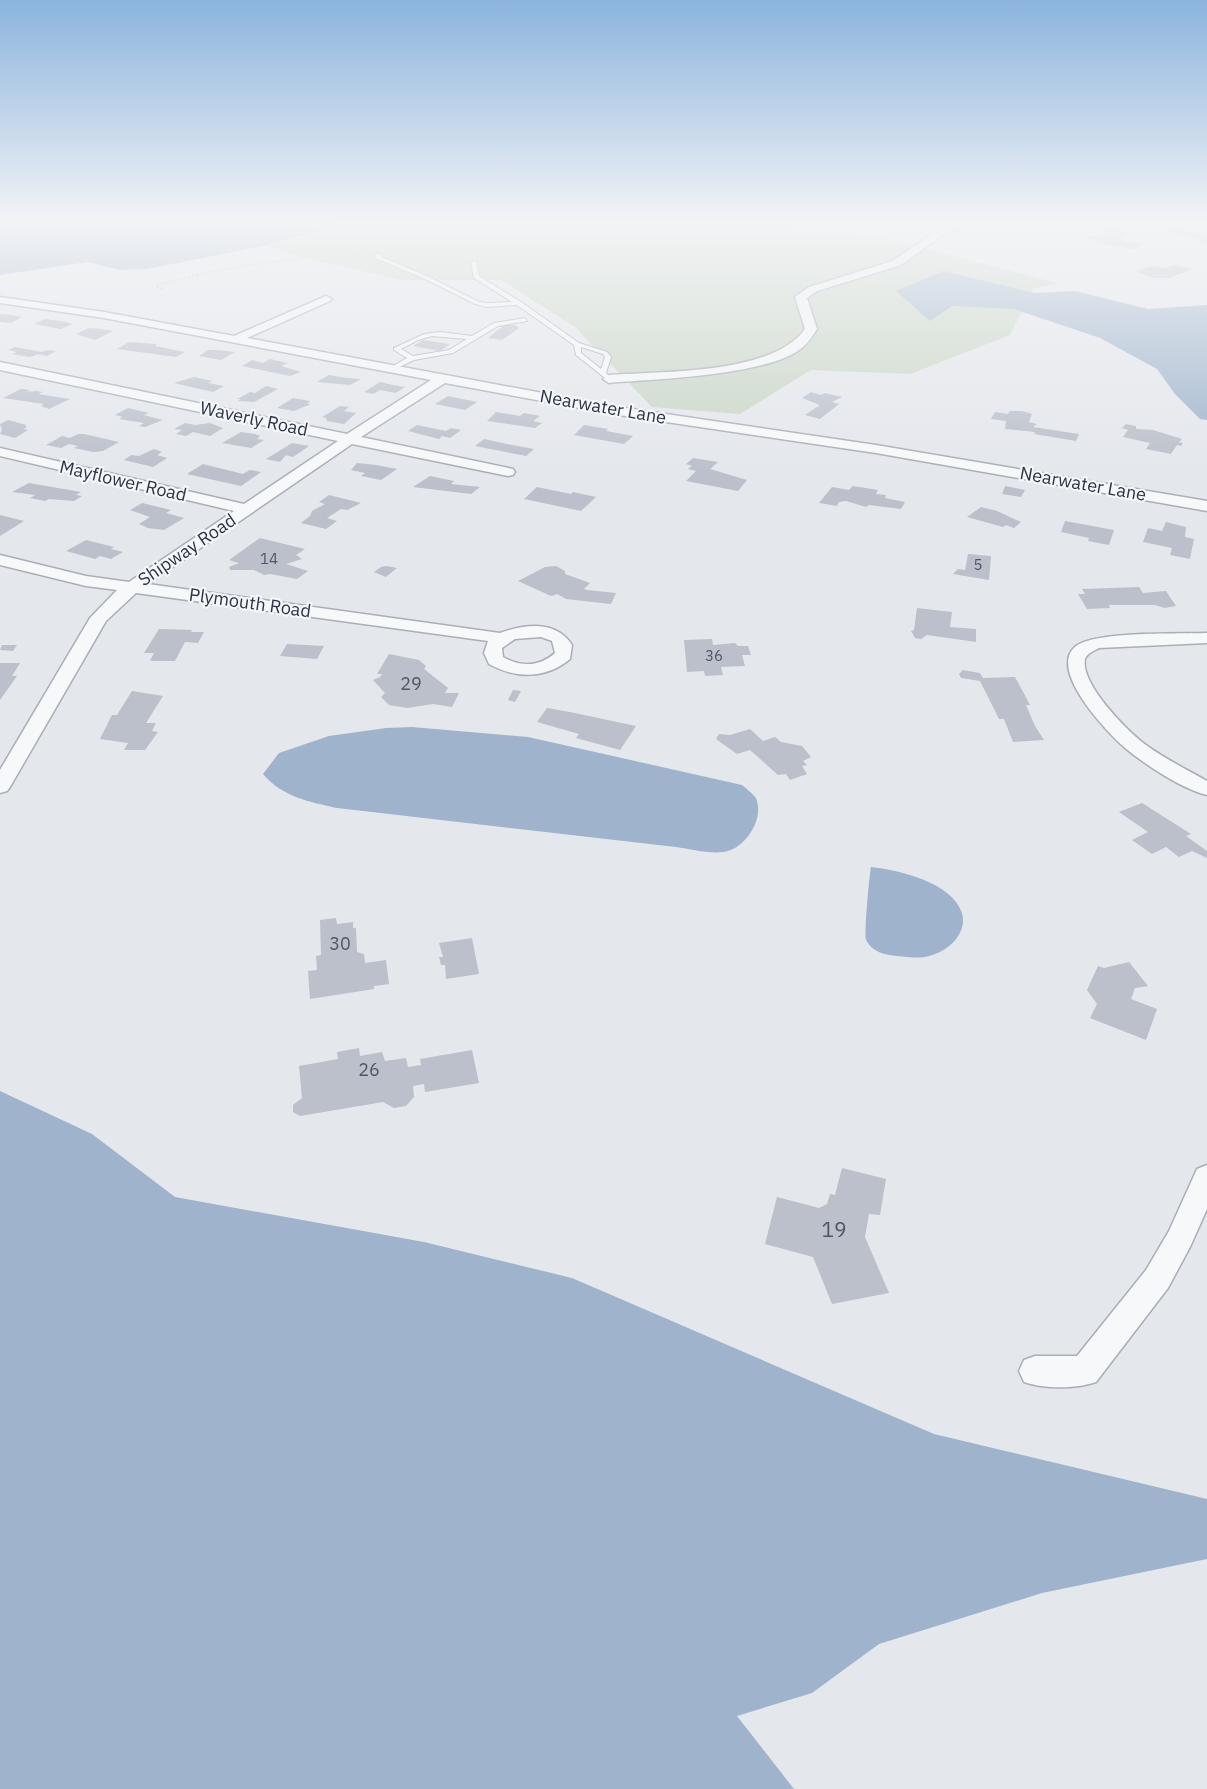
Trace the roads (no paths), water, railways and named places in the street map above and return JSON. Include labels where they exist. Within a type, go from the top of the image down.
[{"type":"street","name":"Nearwater Lane","points":[[41,305],[82,311],[648,415],[876,449],[1207,506]]},
{"type":"street","points":[[236,339],[313,305]]},
{"type":"street","points":[[606,376],[625,394],[652,375],[711,370],[759,361],[798,346],[811,329],[804,305]]},
{"type":"street","name":"Waverly Road","points":[[0,366],[508,472]]},
{"type":"street","name":"Shipway Road","points":[[0,787],[99,618],[132,587],[349,438],[443,378]]},
{"type":"street","points":[[633,401],[648,415]]},
{"type":"street","name":"Mayflower Road","points":[[0,452],[246,509]]},
{"type":"street","name":"Plymouth Road","points":[[1,561],[86,581],[501,638]]},
{"type":"street","points":[[1207,638],[1096,643],[1081,651],[1076,659],[1076,674],[1093,700],[1131,743],[1207,789]]},
{"type":"street","points":[[1035,1371],[1085,1371],[1157,1280],[1180,1238],[1207,1177]]},
{"type":"lane","points":[[523,305],[577,344],[605,354],[608,357],[606,376]]},
{"type":"lane","points":[[391,369],[412,358],[451,352],[496,324],[525,320]]},
{"type":"lane","points":[[412,358],[396,349],[412,338],[434,332],[471,338]]},
{"type":"lane","points":[[577,344],[578,354],[606,376]]},
{"type":"water","points":[[912,305],[1134,305],[1148,309],[1207,305],[1207,420],[1200,419],[1175,394],[1157,369],[1100,338],[1014,309],[952,306],[930,321]]},
{"type":"water","points":[[412,727],[528,737],[742,785],[756,798],[758,815],[751,832],[738,846],[723,852],[712,852],[337,808],[307,801],[288,793],[263,774],[279,753],[329,736],[386,728]]},
{"type":"water","points":[[871,867],[909,875],[947,893],[962,913],[963,921],[959,935],[943,951],[929,956],[888,955],[872,947],[866,940]]},
{"type":"water","points":[[0,1091],[92,1134],[175,1197],[424,1242],[572,1278],[934,1434],[1207,1499],[1207,1559],[1042,1593],[879,1644],[812,1693],[737,1716],[794,1789],[0,1789]]}]
